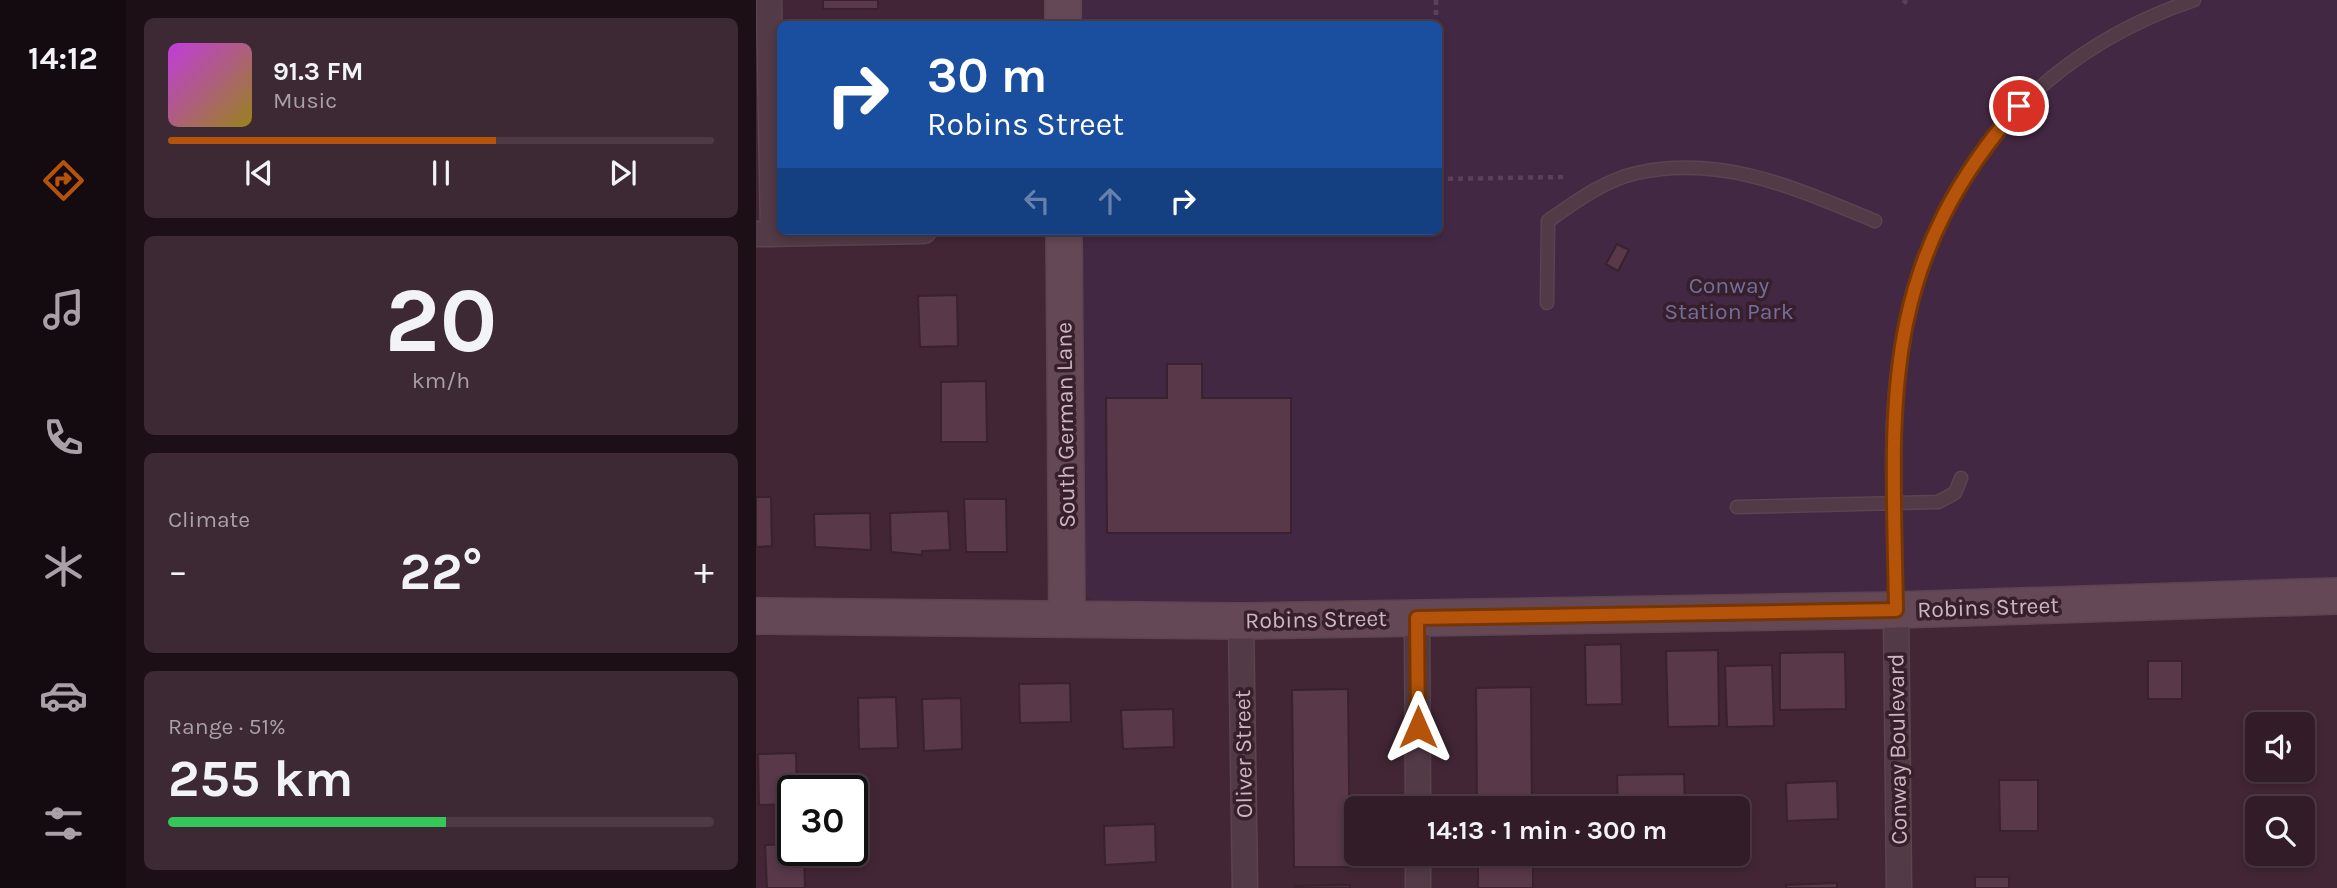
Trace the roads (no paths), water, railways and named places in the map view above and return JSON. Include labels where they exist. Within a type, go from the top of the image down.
[{"type":"street","points":[[764,234],[769,0]]},
{"type":"street","points":[[1063,0],[1063,21]]},
{"type":"street","name":"South German Lane","points":[[1064,235],[1067,618]]},
{"type":"street","name":"Robins Street","points":[[756,616],[1241,621],[1896,610],[2337,596]]},
{"type":"street","name":"Conway Boulevard","points":[[1896,610],[1899,888]]},
{"type":"street","points":[[1417,618],[1418,796]]},
{"type":"street","name":"Oliver Street","points":[[1241,621],[1245,888]]},
{"type":"street","points":[[1418,866],[1418,888]]},
{"type":"lane","points":[[1896,610],[1895,396],[1905,325],[1921,263],[1956,191],[1994,136],[2050,77],[2123,30],[2194,0]]},
{"type":"lane","points":[[1548,303],[1545,247],[1548,221],[1586,195],[1635,173],[1719,167],[1783,184],[1875,221]]},
{"type":"lane","points":[[1737,507],[1938,502],[1955,493],[1961,478]]},
{"type":"park label","name":"Conway Station Park","points":[[1729,298]]}]
